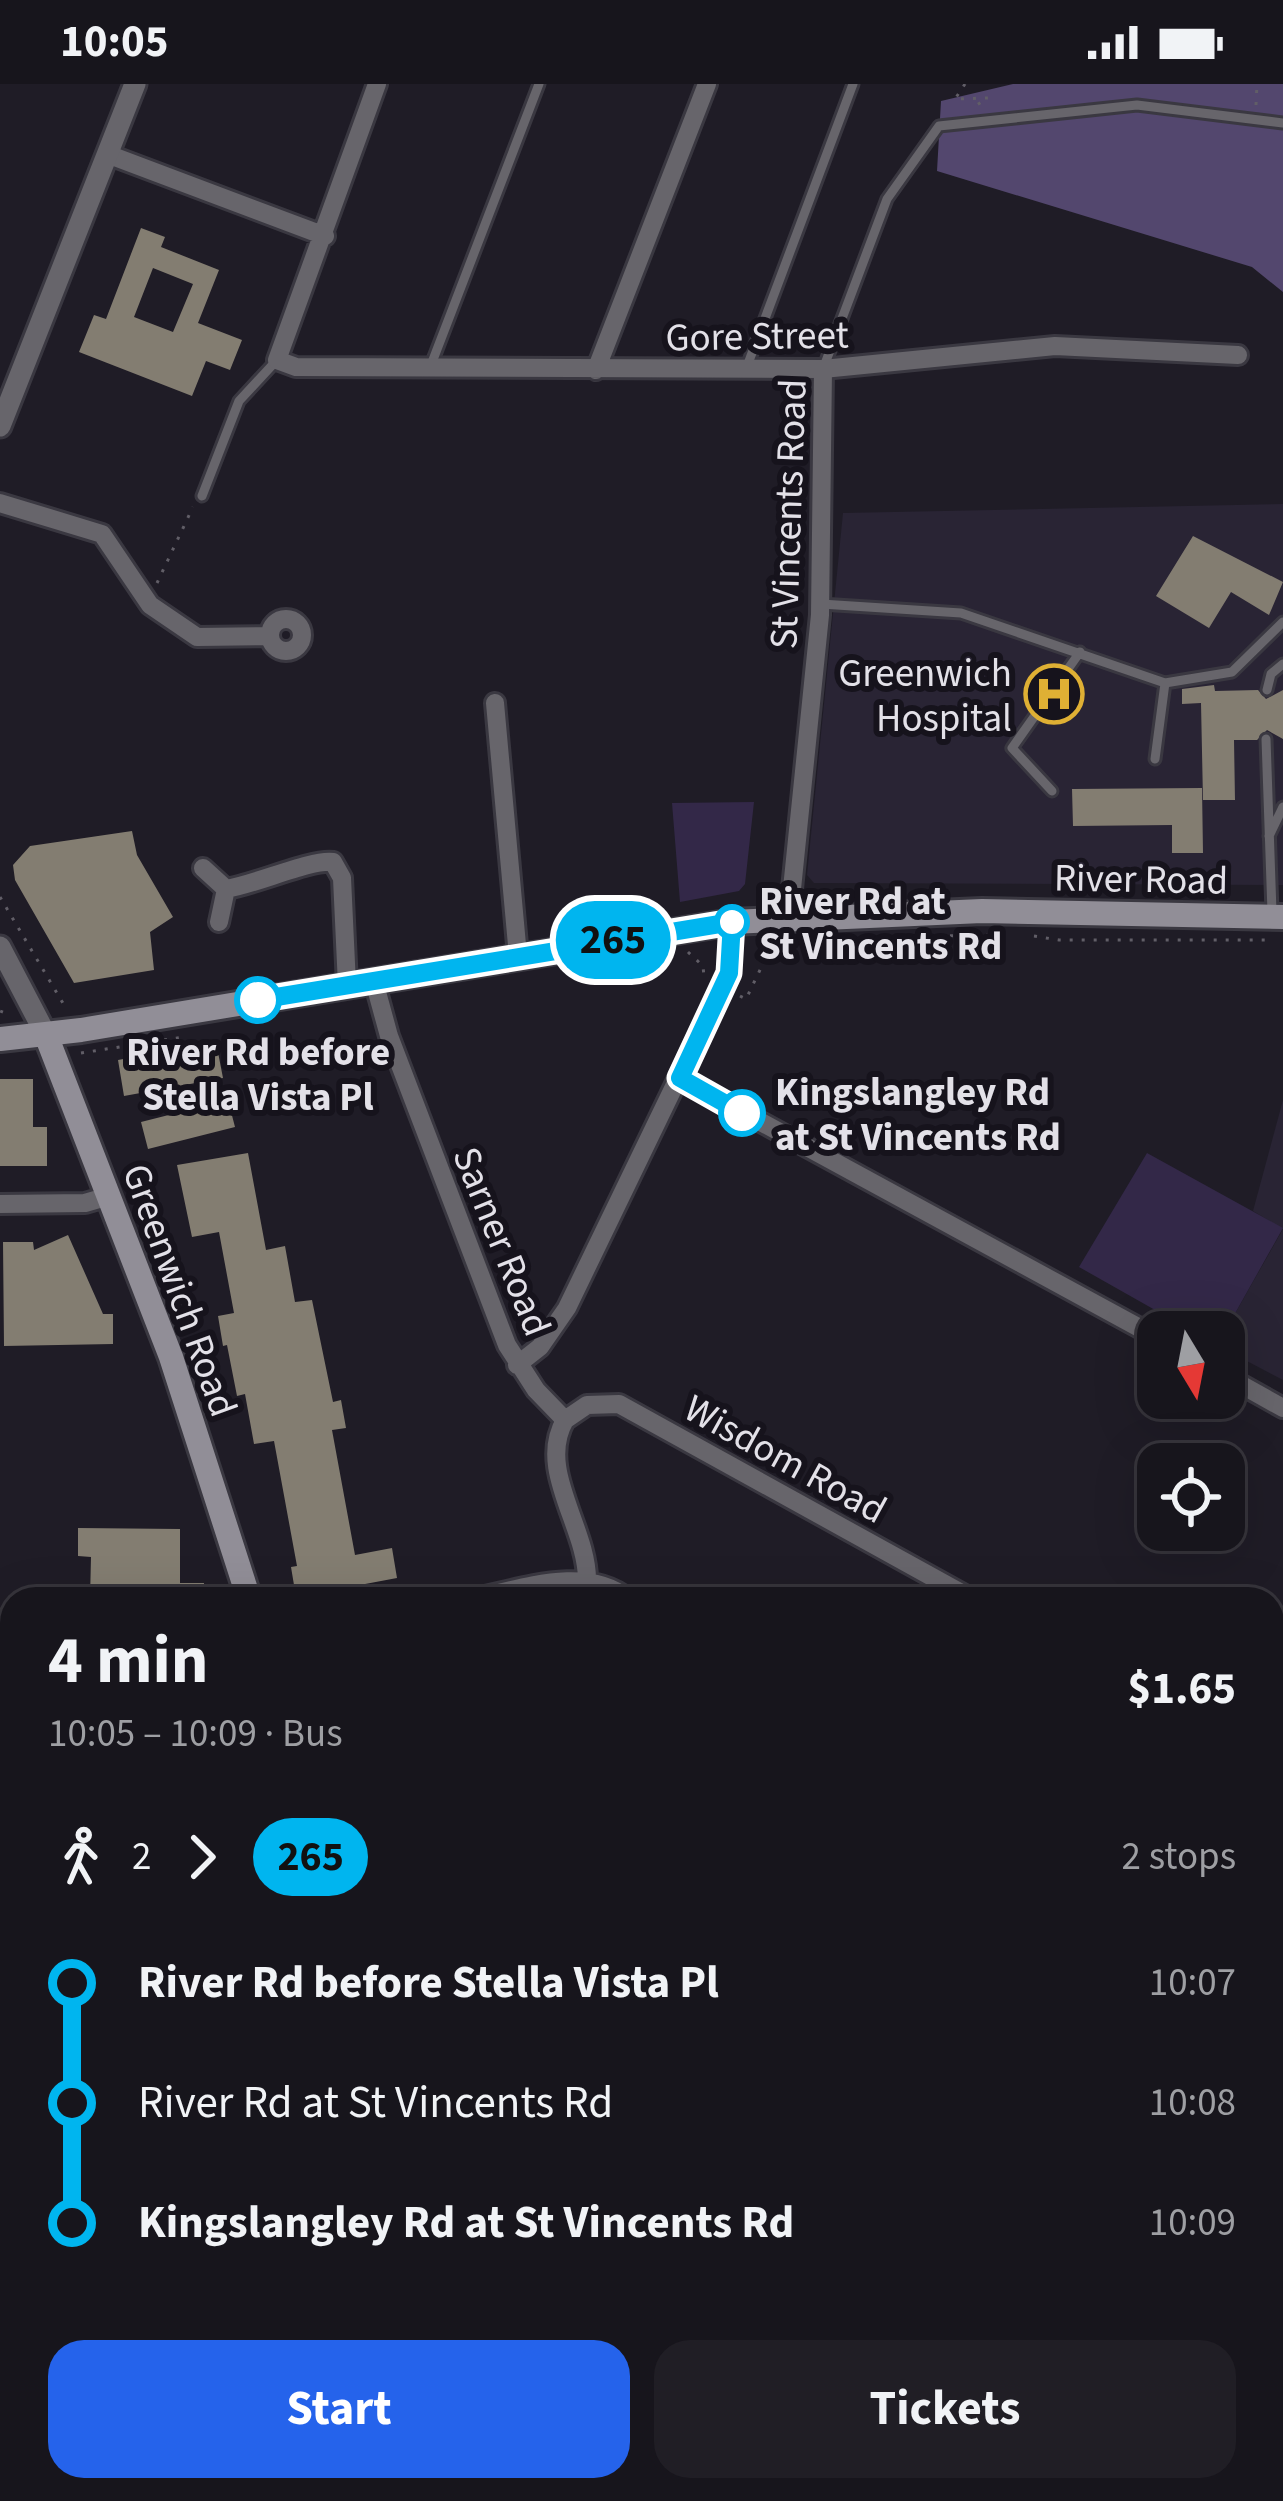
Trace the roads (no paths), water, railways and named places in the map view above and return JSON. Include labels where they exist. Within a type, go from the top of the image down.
[{"type":"main road","name":"River Road","points":[[0,1039],[46,1035],[77,1043],[347,985],[732,922],[786,929],[982,911],[1279,925]]},
{"type":"main road","name":"Greenwich Road","points":[[46,1035],[171,1357],[245,1587]]},
{"type":"street","points":[[0,426],[135,84]]},
{"type":"street","points":[[278,360],[377,84]]},
{"type":"street","points":[[596,370],[707,84]]},
{"type":"street","points":[[107,154],[325,236]]},
{"type":"street","name":"Gore Street","points":[[278,360],[312,370],[823,369],[1019,346],[1238,355]]},
{"type":"street","name":"St Vincents Road","points":[[786,929],[821,604],[823,369]]},
{"type":"street","points":[[0,503],[102,534],[150,605],[197,638],[267,636]]},
{"type":"street","points":[[495,704],[518,956]]},
{"type":"street","points":[[226,889],[267,882],[313,862],[333,862],[342,878],[347,985]]},
{"type":"street","points":[[203,868],[226,889]]},
{"type":"street","points":[[220,922],[226,889]]},
{"type":"street","points":[[517,1365],[555,1330],[680,1078],[722,989],[731,960],[732,922]]},
{"type":"street","name":"Greenwich Road","points":[[0,947],[46,1035]]},
{"type":"street","name":"Sarner Road","points":[[374,981],[394,1050],[517,1365],[565,1420]]},
{"type":"street","points":[[680,1078],[1137,1327]]},
{"type":"street","points":[[0,1204],[86,1203],[109,1196]]},
{"type":"street","points":[[1245,1387],[1283,1408]]},
{"type":"street","name":"Wisdom Road","points":[[565,1420],[587,1405],[619,1404],[951,1587]]},
{"type":"street","points":[[565,1420],[554,1458],[586,1548],[587,1581]]},
{"type":"street","points":[[548,1587],[587,1581],[601,1587]]},
{"type":"lane","points":[[429,370],[539,84]]},
{"type":"lane","points":[[746,369],[853,84]]},
{"type":"lane","name":"St Vincents Road","points":[[823,369],[887,199],[939,126],[1137,105],[1283,123]]},
{"type":"lane","points":[[202,496],[239,401],[278,360]]},
{"type":"lane","points":[[821,604],[961,613],[1165,683],[1232,672],[1283,622]]},
{"type":"lane","points":[[1052,791],[1012,748],[1080,652]]},
{"type":"lane","points":[[1267,690],[1271,674],[1283,664]]},
{"type":"lane","points":[[1155,759],[1165,683]]},
{"type":"lane","points":[[1266,740],[1266,841],[1279,925]]},
{"type":"lane","points":[[1266,841],[1283,807]]},
{"type":"place","name":"Greenwich Hospital","points":[[1054,694]]},
{"type":"place","name":"River Rd at St Vincents Rd","points":[[732,922]]},
{"type":"place","name":"River Rd before Stella Vista Pl","points":[[258,1000]]},
{"type":"place","name":"Kingslangley Rd at St Vincents Rd","points":[[742,1113]]}]
